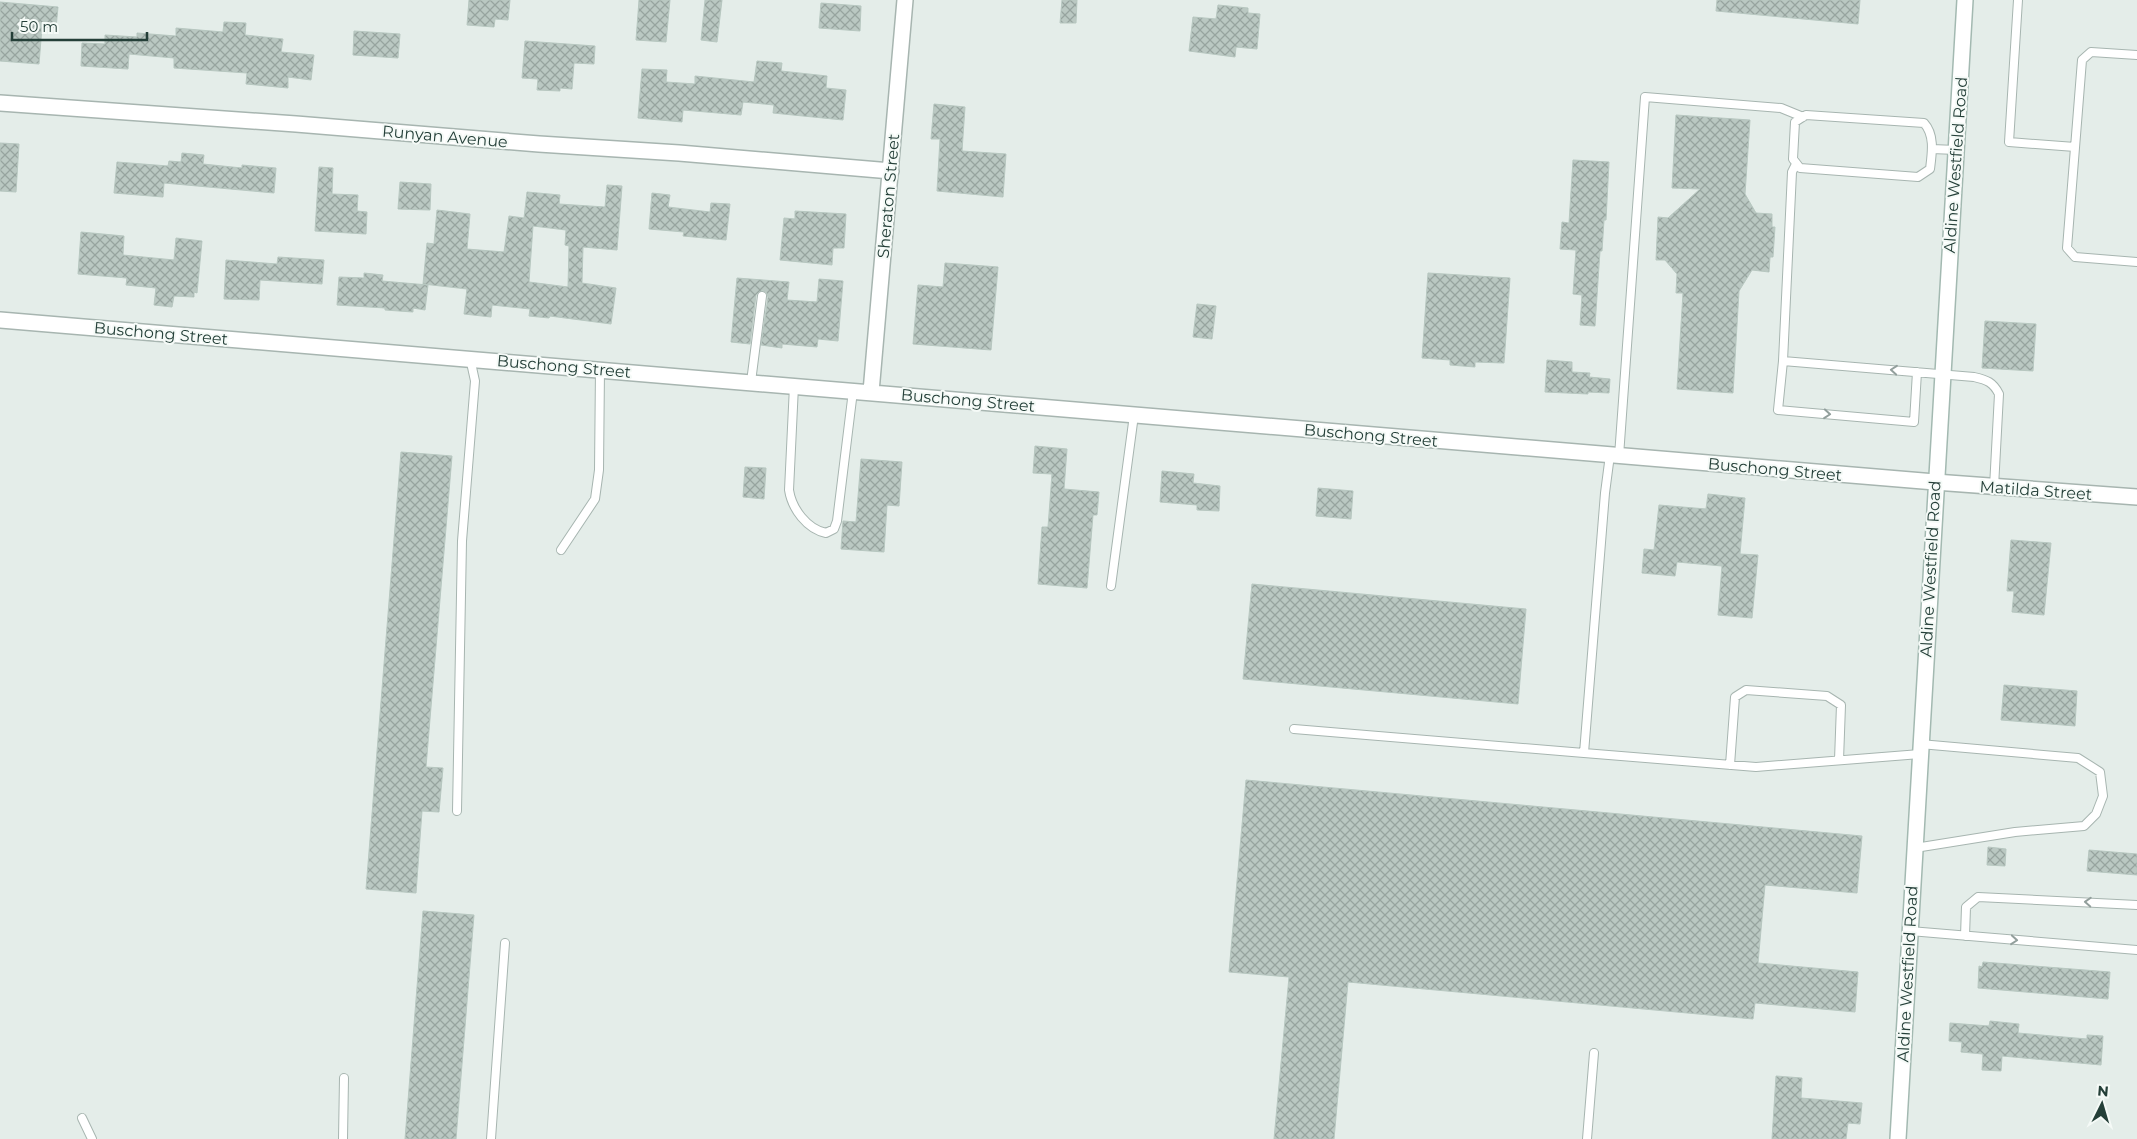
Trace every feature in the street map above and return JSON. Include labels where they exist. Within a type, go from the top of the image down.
[{"type":"street","name":"Sheraton Street","points":[[872,392],[905,0]]},
{"type":"street","name":"Aldine Westfield Road","points":[[1898,1139],[1935,482],[1965,0]]},
{"type":"street","name":"Runyan Avenue","points":[[0,103],[296,124],[539,144],[679,152],[891,171]]},
{"type":"street","name":"Buschong Street","points":[[0,320],[1935,482]]},
{"type":"street","name":"Matilda Street","points":[[1935,482],[2137,497]]},
{"type":"lane","points":[[2018,0],[2009,142],[2075,147]]},
{"type":"lane","points":[[2137,55],[2092,52],[2082,60],[2067,248],[2075,257],[2137,262]]},
{"type":"lane","points":[[1584,753],[1604,493],[1615,455],[1645,97],[1780,108],[1803,117]]},
{"type":"lane","points":[[1806,115],[1924,123],[1930,129],[1932,149],[1930,169],[1918,177],[1800,168],[1793,159],[1795,122],[1806,115]]},
{"type":"lane","points":[[1932,149],[1956,150]]},
{"type":"lane","points":[[1796,164],[1792,172],[1783,360],[1778,410],[1914,422],[1918,372]]},
{"type":"lane","points":[[751,382],[762,296]]},
{"type":"lane","points":[[457,811],[462,541],[475,381],[470,358]]},
{"type":"lane","points":[[1783,360],[1942,374],[1985,380],[1994,384],[1999,394],[1994,486]]},
{"type":"lane","points":[[561,550],[595,499],[600,470],[600,369]]},
{"type":"lane","points":[[794,386],[789,490],[791,502],[797,512],[817,531],[826,533],[834,529],[837,521],[852,391]]},
{"type":"lane","points":[[1111,586],[1134,415]]},
{"type":"lane","points":[[1730,765],[1735,697],[1746,690],[1827,696],[1840,705],[1839,760]]},
{"type":"lane","points":[[1294,730],[1756,767],[1839,760],[1920,749],[2078,758],[2100,772],[2103,796],[2096,814],[2084,826],[2015,832],[1914,848]]},
{"type":"lane","points":[[1965,936],[1966,907],[1978,896],[2137,905]]},
{"type":"lane","points":[[1910,931],[2137,950]]},
{"type":"lane","points":[[491,1139],[505,943]]},
{"type":"lane","points":[[1587,1139],[1594,1053]]},
{"type":"lane","points":[[343,1139],[344,1078]]},
{"type":"lane","points":[[82,1118],[92,1139]]},
{"type":"building","points":[[469,0],[510,0],[508,20],[495,19],[494,27],[467,25]]},
{"type":"building","points":[[639,0],[670,0],[666,42],[636,40]]},
{"type":"building","points":[[705,0],[722,0],[717,42],[701,40]]},
{"type":"building","points":[[1062,0],[1077,0],[1076,23],[1060,23]]},
{"type":"building","points":[[1717,0],[1860,0],[1858,24],[1716,11]]},
{"type":"building","points":[[0,2],[58,7],[56,28],[42,27],[39,64],[0,61]]},
{"type":"building","points":[[821,3],[861,6],[860,31],[819,28]]},
{"type":"building","points":[[1218,5],[1248,8],[1248,13],[1260,14],[1257,49],[1236,47],[1235,57],[1189,51],[1193,17],[1216,19]]},
{"type":"building","points":[[224,22],[246,23],[245,35],[283,39],[281,52],[314,55],[311,80],[288,77],[288,88],[246,84],[247,73],[174,68],[174,58],[129,54],[128,69],[81,66],[82,43],[105,44],[105,35],[137,37],[137,33],[176,36],[176,28],[223,32]]},
{"type":"building","points":[[354,31],[400,34],[398,58],[353,55]]},
{"type":"building","points":[[525,41],[595,46],[594,64],[574,63],[572,89],[560,88],[560,91],[537,90],[538,79],[522,78]]},
{"type":"building","points":[[757,61],[782,63],[781,71],[827,76],[826,88],[846,90],[843,120],[773,113],[774,105],[743,102],[741,115],[683,110],[682,122],[638,118],[642,69],[667,70],[666,82],[695,84],[695,76],[754,82]]},
{"type":"building","points":[[934,104],[965,107],[962,151],[1006,154],[1003,197],[937,191],[940,139],[931,139]]},
{"type":"building","points":[[1676,115],[1750,120],[1745,194],[1756,213],[1772,214],[1772,227],[1775,227],[1773,257],[1770,257],[1769,272],[1752,270],[1739,291],[1733,393],[1677,389],[1683,293],[1676,293],[1677,274],[1665,260],[1656,260],[1658,217],[1668,218],[1700,189],[1672,188]]},
{"type":"building","points":[[0,143],[19,144],[16,192],[0,191]]},
{"type":"building","points":[[182,153],[204,155],[203,164],[242,168],[242,165],[276,168],[274,193],[164,183],[163,197],[114,193],[117,162],[168,166],[169,161],[181,162]]},
{"type":"building","points":[[1573,160],[1609,162],[1606,220],[1604,220],[1602,251],[1600,251],[1595,326],[1580,325],[1582,295],[1573,294],[1576,250],[1560,249],[1562,222],[1569,223]]},
{"type":"building","points":[[319,167],[333,168],[332,194],[358,195],[357,211],[367,212],[366,234],[315,231]]},
{"type":"building","points":[[400,182],[431,184],[430,210],[398,209]]},
{"type":"building","points":[[607,185],[622,186],[617,250],[583,247],[582,283],[616,288],[611,324],[550,316],[549,318],[529,316],[530,309],[492,305],[491,317],[464,314],[467,289],[423,284],[427,243],[434,244],[437,210],[470,214],[467,249],[504,252],[509,216],[524,218],[527,192],[560,195],[559,204],[605,207]],"holes":[[[533,226],[566,230],[565,245],[569,246],[568,287],[529,282]]]},
{"type":"building","points":[[652,193],[670,195],[668,207],[710,212],[711,203],[730,204],[726,240],[683,236],[684,232],[649,229]]},
{"type":"building","points":[[795,211],[846,214],[844,248],[833,248],[832,265],[780,260],[784,218],[795,219]]},
{"type":"building","points":[[81,232],[124,236],[123,255],[174,260],[176,238],[202,241],[197,293],[194,292],[194,297],[174,296],[172,307],[154,305],[156,288],[126,285],[127,278],[78,274]]},
{"type":"building","points":[[278,257],[324,260],[322,284],[260,280],[259,300],[224,299],[226,260],[277,264]]},
{"type":"building","points":[[945,263],[998,267],[991,350],[913,344],[918,285],[943,287]]},
{"type":"building","points":[[364,273],[383,275],[382,281],[428,285],[425,310],[413,308],[413,312],[337,305],[339,277],[364,278]]},
{"type":"building","points":[[1428,273],[1510,278],[1504,363],[1475,362],[1475,367],[1450,365],[1450,360],[1422,358]]},
{"type":"building","points":[[737,278],[789,282],[787,300],[817,302],[819,279],[843,281],[838,341],[818,339],[817,347],[782,344],[782,348],[761,345],[768,297],[766,292],[762,290],[756,295],[750,344],[731,342]]},
{"type":"building","points":[[1197,304],[1216,306],[1212,339],[1193,337]]},
{"type":"building","points":[[1985,321],[2036,324],[2033,371],[1982,368]]},
{"type":"building","points":[[1547,360],[1572,362],[1572,372],[1590,373],[1589,377],[1610,379],[1609,393],[1545,392]]},
{"type":"building","points":[[1035,446],[1067,449],[1064,489],[1099,492],[1097,515],[1093,515],[1087,588],[1038,584],[1042,527],[1048,527],[1052,474],[1033,473]]},
{"type":"building","points":[[401,452],[452,456],[426,767],[443,768],[439,812],[422,811],[416,893],[366,889]]},
{"type":"building","points":[[861,459],[902,462],[899,506],[887,505],[884,552],[841,549],[843,521],[856,522]]},
{"type":"building","points":[[745,467],[766,468],[764,499],[743,497]]},
{"type":"building","points":[[1162,471],[1194,474],[1193,483],[1220,486],[1219,511],[1197,510],[1197,505],[1160,502]]},
{"type":"building","points":[[1318,488],[1353,491],[1351,519],[1316,516]]},
{"type":"building","points":[[1708,494],[1745,498],[1740,554],[1758,555],[1752,618],[1718,615],[1722,566],[1677,562],[1675,576],[1642,573],[1644,549],[1654,550],[1659,505],[1706,509]]},
{"type":"building","points":[[2011,540],[2051,543],[2044,615],[2012,612],[2014,591],[2007,591]]},
{"type":"building","points":[[1252,584],[1526,609],[1518,704],[1243,679]]},
{"type":"building","points":[[2004,685],[2077,691],[2075,726],[2001,720]]},
{"type":"building","points":[[1246,780],[1862,836],[1857,893],[1765,885],[1758,963],[1858,972],[1855,1012],[1755,1003],[1753,1019],[1348,982],[1334,1139],[1274,1139],[1289,977],[1229,972]]},
{"type":"building","points":[[1988,847],[2006,849],[2005,866],[1987,865]]},
{"type":"building","points":[[2089,850],[2137,854],[2137,875],[2087,871]]},
{"type":"building","points":[[423,911],[474,915],[456,1139],[405,1139]]},
{"type":"building","points":[[1983,962],[2110,972],[2108,999],[1978,988],[1979,966],[1982,967]]},
{"type":"building","points":[[1990,1021],[2019,1024],[2018,1033],[2087,1039],[2087,1035],[2103,1036],[2101,1065],[2002,1056],[2001,1071],[1982,1070],[1983,1054],[1961,1052],[1962,1042],[1949,1041],[1950,1023],[1989,1026]]},
{"type":"building","points":[[1776,1076],[1802,1078],[1801,1098],[1862,1103],[1860,1124],[1848,1123],[1846,1139],[1772,1139]]}]
